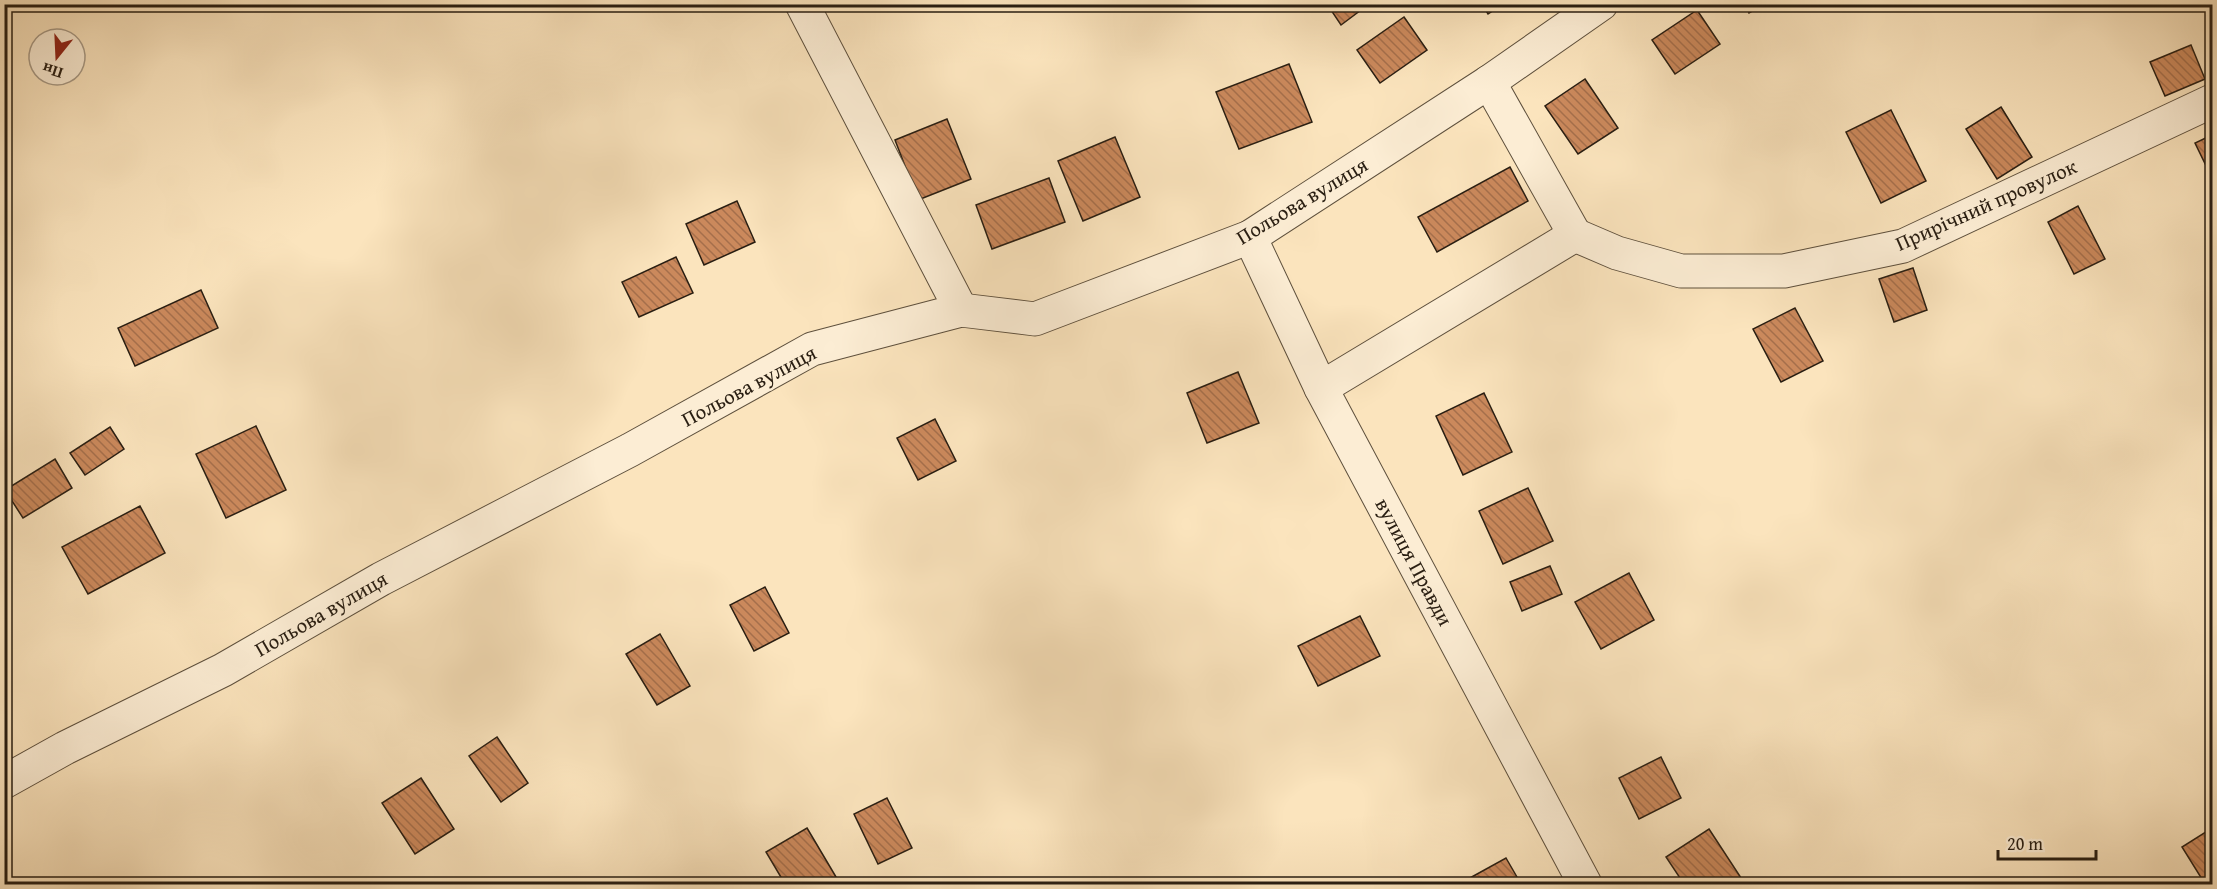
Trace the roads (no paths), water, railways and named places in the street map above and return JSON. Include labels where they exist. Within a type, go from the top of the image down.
[{"type":"street","points":[[802,4],[961,310]]},
{"type":"street","name":"Польова вулиця","points":[[4,782],[65,748],[223,670],[381,579],[630,450],[812,349],[961,310],[1035,319],[1250,237],[1489,82],[1601,4]]},
{"type":"street","points":[[1321,388],[1575,235],[1489,82]]},
{"type":"street","name":"Прирічний провулок","points":[[1575,235],[1617,254],[1681,271],[1784,271],[1849,258],[1903,246],[2212,101]]},
{"type":"street","name":"вулиця Правди","points":[[1250,237],[1321,388],[1585,885]]}]
